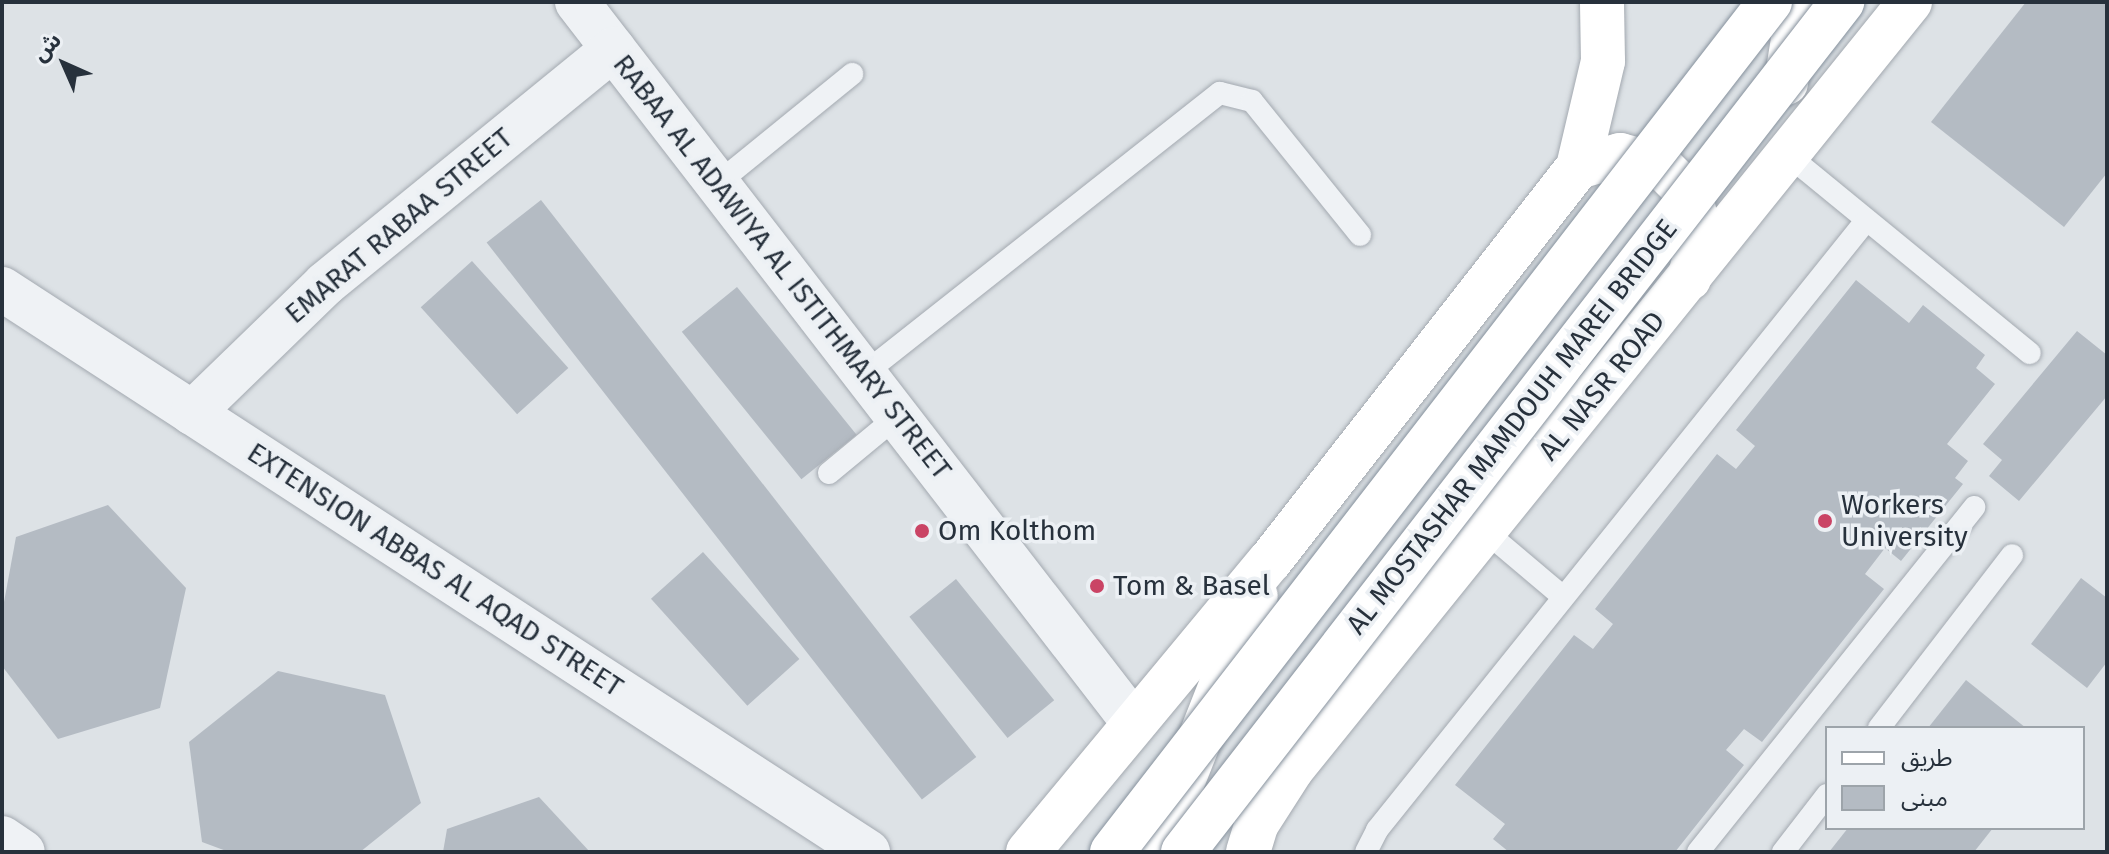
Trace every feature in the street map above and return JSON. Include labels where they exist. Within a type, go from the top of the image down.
[{"type":"main road","points":[[1028,852],[1270,561],[1578,167],[1603,61],[1602,2]]},
{"type":"main road","name":"AL MOSTASHAR MAMDOUH MAREI BRIDGE","points":[[1112,852],[1770,2]]},
{"type":"main road","points":[[1700,266],[1752,179],[1775,124],[1791,65],[1799,2]]},
{"type":"main road","name":"AL MOSTASHAR MAMDOUH MAREI BRIDGE","points":[[1183,852],[1842,2]]},
{"type":"main road","name":"AL NASR ROAD","points":[[1248,852],[1261,815],[1292,769],[1789,156],[1910,2]]},
{"type":"main road","points":[[1578,167],[1620,155],[1661,166],[1691,196],[1700,238],[1700,266]]},
{"type":"main road","points":[[1163,852],[1165,827],[1270,561]]},
{"type":"street","name":"RABAA AL ADAWIYA AL ISTITHMARY STREET","points":[[577,2],[1133,722]]},
{"type":"street","name":"EMARAT RABAA STREET","points":[[192,413],[325,284],[613,49]]},
{"type":"street","name":"EXTENSION ABBAS AL AQAD STREET","points":[[2,289],[868,852]]},
{"type":"street","points":[[2,838],[23,852]]},
{"type":"lane","points":[[718,183],[852,74]]},
{"type":"lane","points":[[865,373],[1220,93],[1252,101],[1360,235]]},
{"type":"lane","points":[[1789,156],[1865,222],[2030,353]]},
{"type":"lane","points":[[1366,852],[1377,830],[1865,222]]},
{"type":"lane","points":[[829,473],[898,416]]},
{"type":"lane","points":[[1698,852],[1974,507]]},
{"type":"lane","points":[[1485,531],[1563,597]]},
{"type":"lane","points":[[1881,726],[2012,555]]},
{"type":"lane","points":[[1783,852],[1825,798]]},
{"type":"building","points":[[2026,2],[2107,2],[2107,173],[2064,227],[1931,122]]},
{"type":"building","points":[[541,200],[976,757],[922,800],[487,242]]},
{"type":"building","points":[[472,261],[568,368],[517,414],[421,307]]},
{"type":"building","points":[[1856,280],[1909,323],[1923,305],[1985,355],[1976,368],[1995,384],[1947,444],[1968,461],[1955,478],[1963,484],[1901,561],[1885,548],[1865,574],[1884,589],[1762,742],[1744,729],[1726,750],[1744,765],[1675,852],[1509,852],[1493,839],[1505,824],[1455,785],[1574,635],[1593,649],[1613,624],[1595,609],[1717,454],[1736,469],[1755,446],[1736,430]]},
{"type":"building","points":[[737,287],[857,435],[801,479],[682,332]]},
{"type":"building","points":[[2077,331],[2107,355],[2107,396],[2019,501],[1989,476],[2002,460],[1983,444]]},
{"type":"building","points":[[108,505],[186,588],[160,708],[58,739],[2,666],[2,613],[16,537]]},
{"type":"building","points":[[703,552],[799,659],[747,706],[651,599]]},
{"type":"building","points":[[2081,578],[2107,598],[2107,662],[2087,688],[2031,644]]},
{"type":"building","points":[[956,579],[1054,700],[1008,738],[909,617]]},
{"type":"building","points":[[278,671],[385,695],[421,803],[360,852],[229,852],[202,842],[189,742]]},
{"type":"building","points":[[1966,680],[2024,726],[1930,726]]},
{"type":"building","points":[[539,797],[590,852],[443,852],[447,829]]},
{"type":"building","points":[[1846,830],[1991,830],[1974,852],[1829,852]]},
{"type":"place","name":"Workers University","points":[[1825,521]]},
{"type":"place","name":"Om Kolthom","points":[[922,531]]},
{"type":"place","name":"Tom & Basel","points":[[1097,586]]}]
